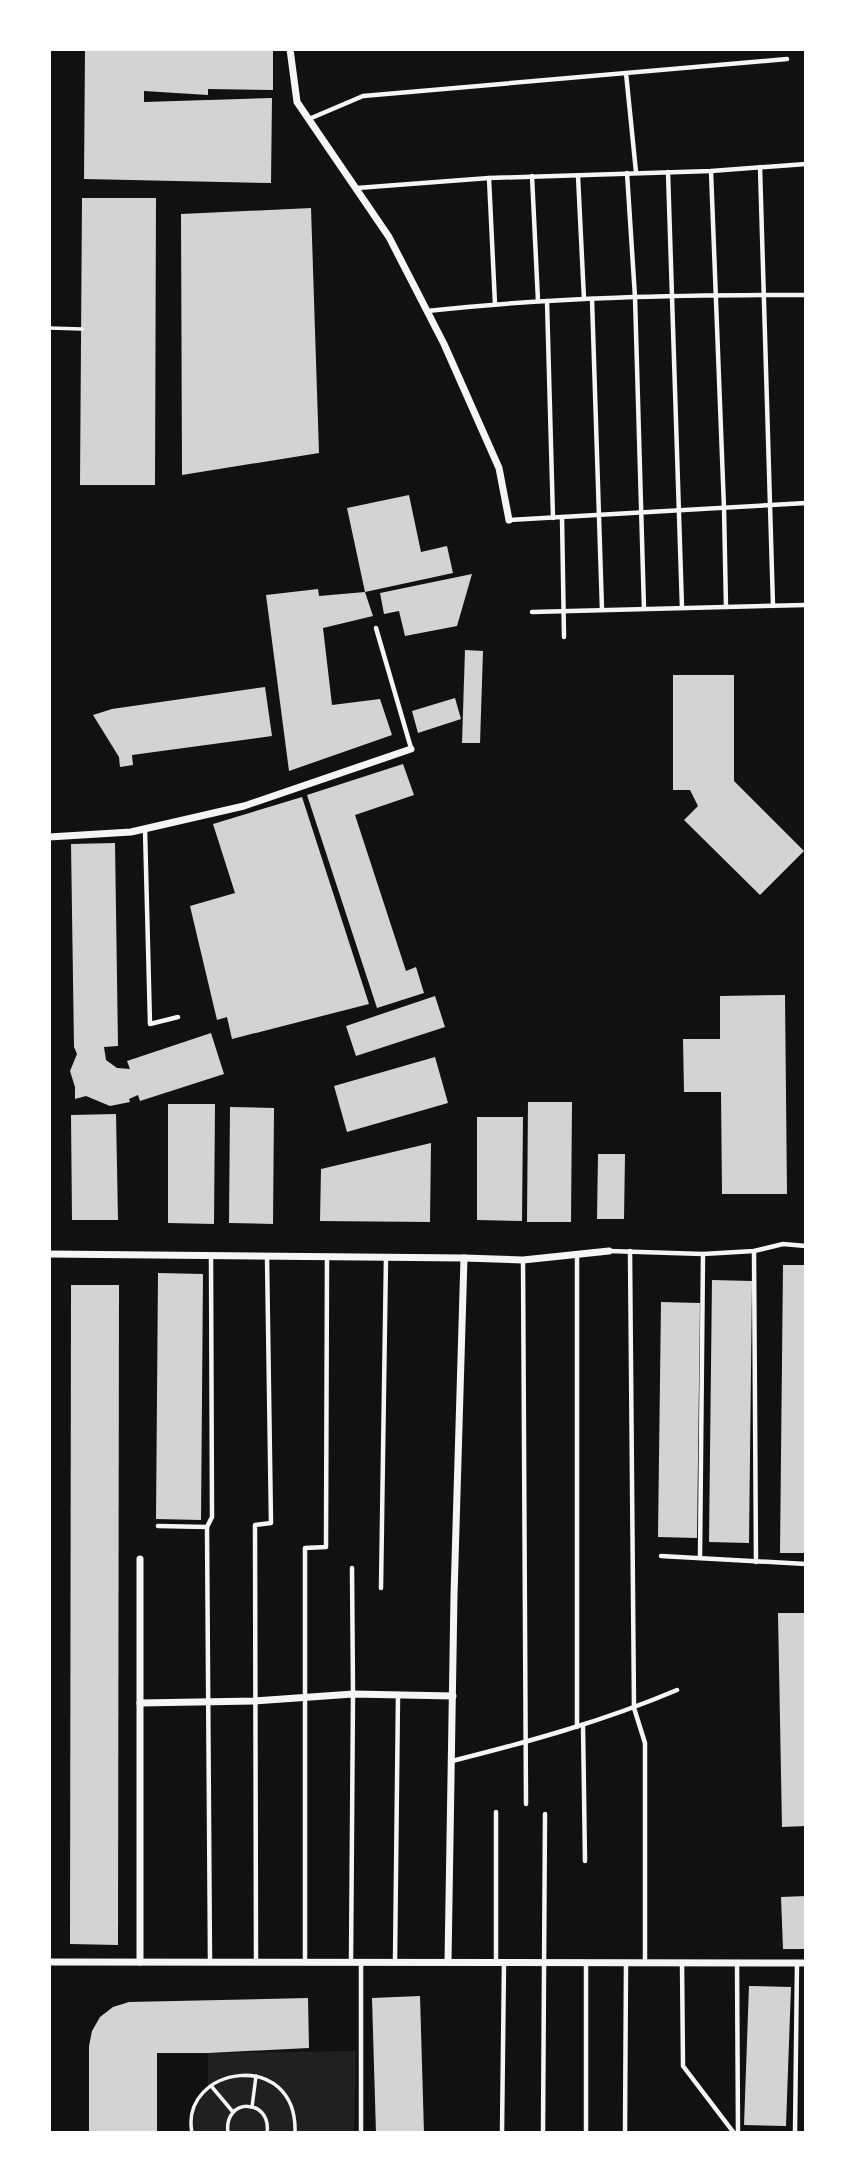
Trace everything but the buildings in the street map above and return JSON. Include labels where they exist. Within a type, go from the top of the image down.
[{"type":"street","points":[[290,49],[297,102],[389,237],[444,344],[499,468],[509,520]]},
{"type":"street","points":[[49,837],[131,832],[244,806],[411,749]]},
{"type":"street","points":[[49,1254],[523,1260],[609,1251]]},
{"type":"street","points":[[448,1962],[464,1258]]},
{"type":"street","points":[[140,1559],[140,1962]]},
{"type":"street","points":[[140,1703],[254,1701],[353,1694],[453,1696]]},
{"type":"street","points":[[49,1962],[806,1963]]},
{"type":"lane","points":[[309,119],[363,96],[787,59]]},
{"type":"lane","points":[[626,73],[636,172]]},
{"type":"lane","points":[[357,188],[489,178],[711,171],[806,164]]},
{"type":"lane","points":[[760,167],[773,606]]},
{"type":"lane","points":[[711,171],[726,607]]},
{"type":"lane","points":[[668,172],[682,608]]},
{"type":"lane","points":[[627,173],[635,297],[644,609]]},
{"type":"lane","points":[[532,176],[538,301]]},
{"type":"lane","points":[[578,176],[584,299]]},
{"type":"lane","points":[[489,178],[495,303]]},
{"type":"lane","points":[[427,311],[495,303],[584,299],[806,295]]},
{"type":"lane","points":[[592,299],[602,610]]},
{"type":"lane","points":[[547,301],[553,518]]},
{"type":"lane","points":[[509,520],[806,503]]},
{"type":"lane","points":[[562,517],[564,637]]},
{"type":"lane","points":[[533,612],[806,605]]},
{"type":"lane","points":[[376,628],[411,749]]},
{"type":"lane","points":[[145,829],[150,1024],[178,1017]]},
{"type":"lane","points":[[609,1251],[703,1254],[754,1251],[783,1244],[806,1246]]},
{"type":"lane","points":[[630,1251],[634,1708],[645,1743],[645,1963]]},
{"type":"lane","points":[[754,1251],[756,1562]]},
{"type":"lane","points":[[577,1254],[580,1726],[584,1861]]},
{"type":"lane","points":[[700,1558],[703,1254]]},
{"type":"lane","points":[[210,1962],[207,1527],[212,1517],[211,1255]]},
{"type":"lane","points":[[256,1962],[255,1525],[271,1523],[267,1256]]},
{"type":"lane","points":[[305,1962],[305,1548],[326,1547],[327,1257]]},
{"type":"lane","points":[[381,1588],[386,1257]]},
{"type":"lane","points":[[523,1260],[526,1804]]},
{"type":"lane","points":[[158,1526],[207,1527]]},
{"type":"lane","points":[[661,1556],[806,1564]]},
{"type":"lane","points":[[351,1962],[352,1568]]},
{"type":"lane","points":[[452,1761],[580,1726],[677,1690]]},
{"type":"lane","points":[[395,1963],[398,1695]]},
{"type":"lane","points":[[496,1812],[502,2133]]},
{"type":"lane","points":[[543,2133],[545,1814]]},
{"type":"lane","points":[[361,1962],[361,2133]]},
{"type":"lane","points":[[682,1962],[683,2066],[736,2133]]},
{"type":"lane","points":[[736,2133],[737,1962]]},
{"type":"lane","points":[[795,2133],[797,1962]]},
{"type":"lane","points":[[586,1963],[586,2133]]},
{"type":"lane","points":[[625,2133],[626,1963]]},
{"type":"lane","points":[[796,2028],[806,2028]]},
{"type":"path","points":[[49,328],[82,328]]},
{"type":"path","points":[[192,2133],[194,2110],[202,2094],[216,2082],[233,2075],[256,2076],[269,2081],[282,2091],[291,2104],[296,2120],[295,2133]]},
{"type":"path","points":[[252,2107],[256,2076]]},
{"type":"path","points":[[211,2086],[233,2112]]},
{"type":"path","points":[[228,2133],[227,2124],[233,2112],[239,2108],[252,2107],[264,2114],[267,2133]]},
{"type":"shaded area","points":[[356,2051],[354,2133],[192,2133],[194,2110],[208,2089],[208,2053]]}]
